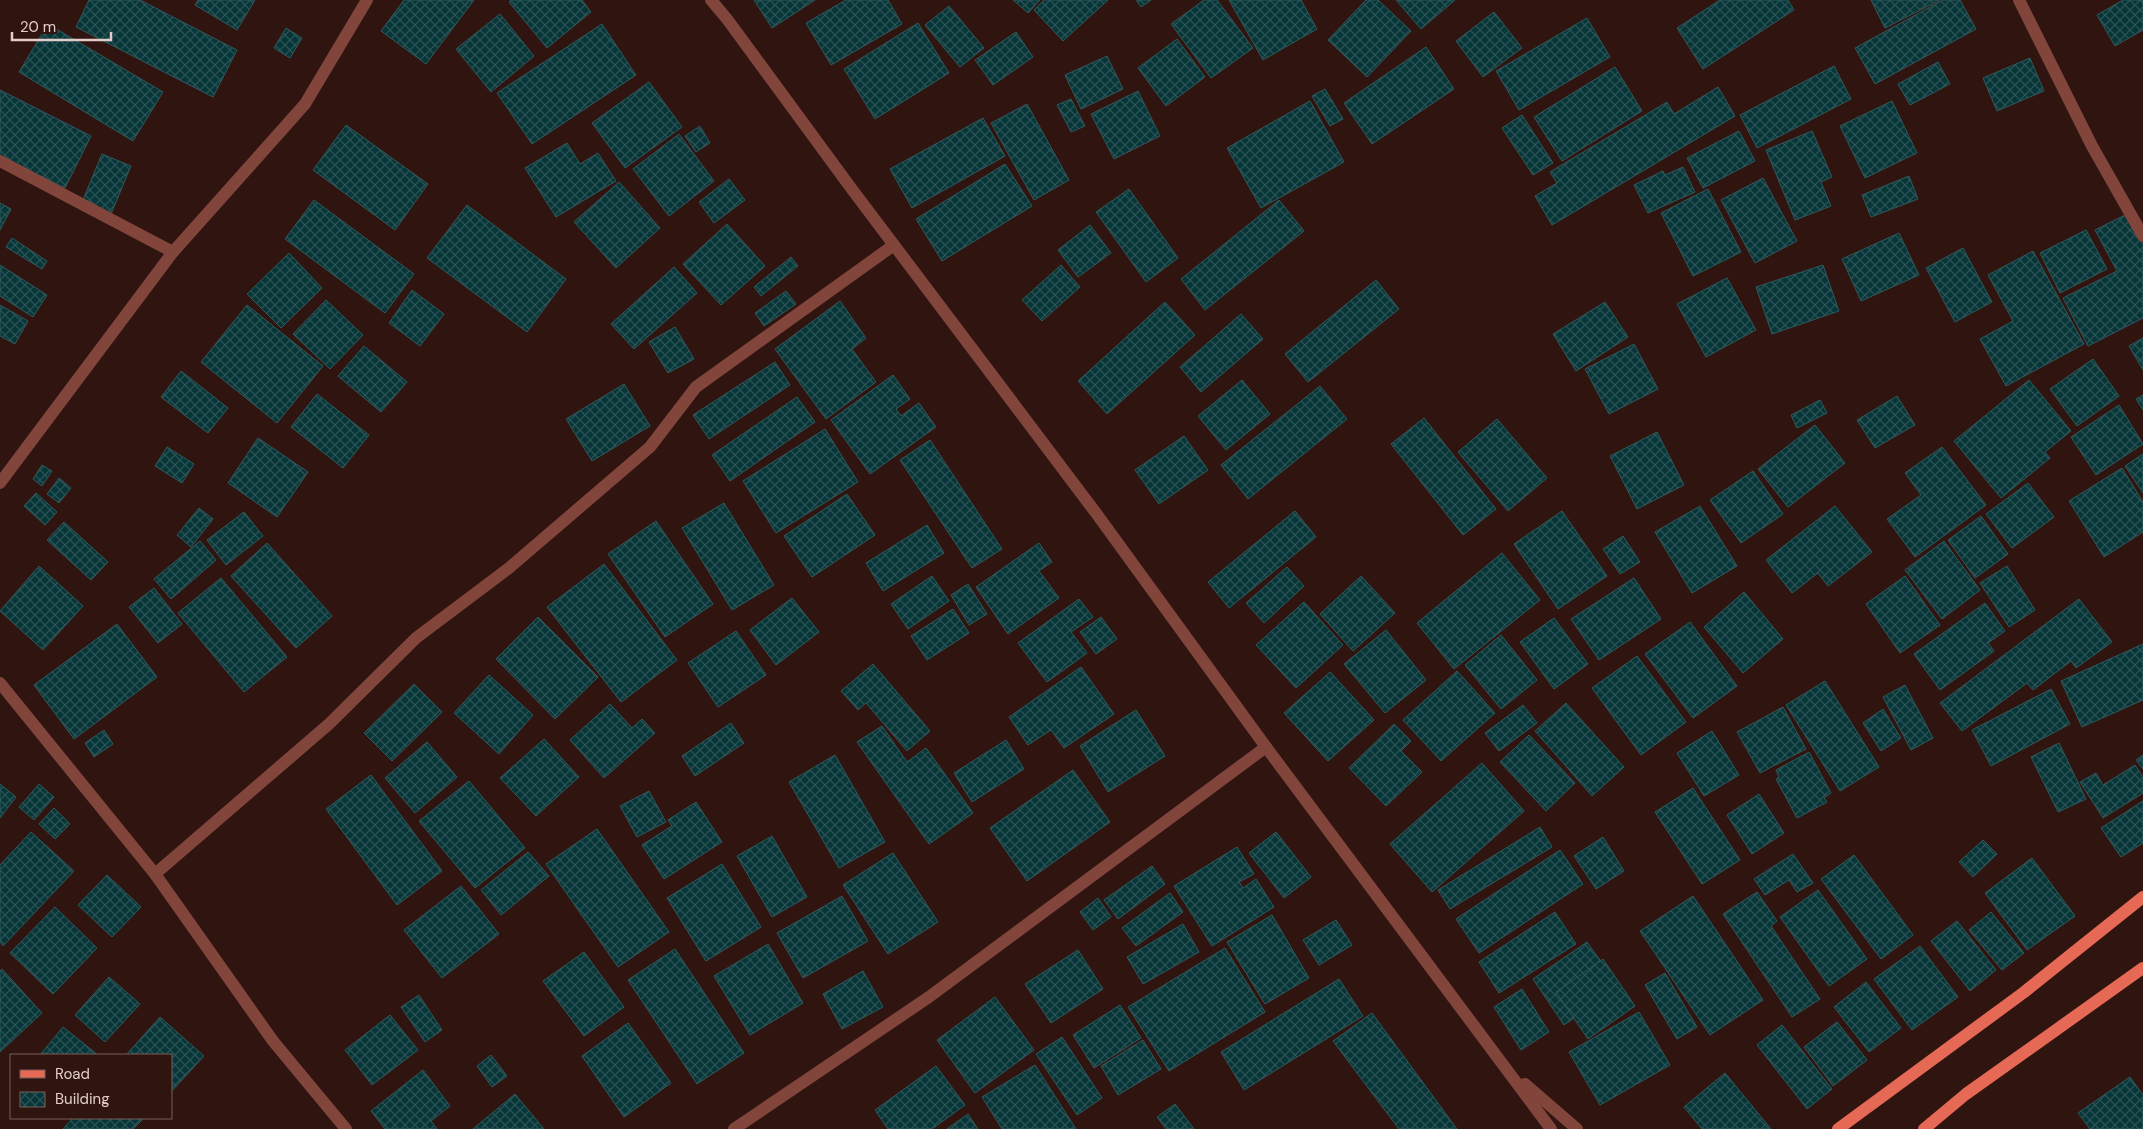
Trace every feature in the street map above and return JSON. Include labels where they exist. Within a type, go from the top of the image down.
[{"type":"main road","points":[[1838,1129],[2023,992],[2143,897]]},
{"type":"main road","points":[[1924,1129],[1966,1094],[2143,968]]},
{"type":"street","points":[[0,484],[174,252],[305,104],[367,0]]},
{"type":"street","points":[[711,0],[728,19],[894,245],[1096,513],[1266,746],[1513,1075],[1551,1129]]},
{"type":"street","points":[[2019,0],[2092,146],[2143,236]]},
{"type":"street","points":[[0,161],[174,252]]},
{"type":"street","points":[[155,874],[329,724],[416,638],[509,568],[650,447],[696,387],[894,245]]},
{"type":"street","points":[[0,683],[155,874],[273,1041],[346,1129]]},
{"type":"street","points":[[734,1129],[929,997],[1266,746]]},
{"type":"street","points":[[1513,1075],[1577,1129]]},
{"type":"building","points":[[89,0],[140,0],[237,50],[213,97],[76,27]]},
{"type":"building","points":[[198,0],[255,0],[237,30],[195,5]]},
{"type":"building","points":[[404,0],[474,0],[426,64],[381,31]]},
{"type":"building","points":[[511,0],[582,0],[591,12],[547,48],[509,2]]},
{"type":"building","points":[[754,0],[815,0],[772,28]]},
{"type":"building","points":[[846,0],[888,0],[902,24],[831,65],[806,23]]},
{"type":"building","points":[[1013,0],[1040,0],[1028,13]]},
{"type":"building","points":[[1044,0],[1108,0],[1063,41],[1034,10]]},
{"type":"building","points":[[1136,0],[1151,0],[1141,7]]},
{"type":"building","points":[[1204,0],[1217,0],[1253,48],[1211,78],[1171,24]]},
{"type":"building","points":[[1229,0],[1301,0],[1317,29],[1263,60]]},
{"type":"building","points":[[1366,0],[1378,0],[1411,31],[1367,77],[1328,40]]},
{"type":"building","points":[[1396,0],[1455,0],[1421,29]]},
{"type":"building","points":[[1720,0],[1788,0],[1794,10],[1703,69],[1677,28]]},
{"type":"building","points":[[1871,0],[1940,0],[1885,28]]},
{"type":"building","points":[[1943,0],[1960,0],[1976,29],[1875,84],[1855,48]]},
{"type":"building","points":[[2123,0],[2143,0],[2143,30],[2115,46],[2097,15]]},
{"type":"building","points":[[949,6],[984,48],[960,67],[925,25]]},
{"type":"building","points":[[1494,12],[1522,48],[1483,77],[1456,41]]},
{"type":"building","points":[[500,14],[534,56],[491,92],[456,49]]},
{"type":"building","points":[[1587,18],[1610,57],[1519,110],[1496,71]]},
{"type":"building","points":[[918,23],[949,73],[875,119],[844,69]]},
{"type":"building","points":[[48,24],[163,92],[133,141],[19,72]]},
{"type":"building","points":[[602,24],[636,75],[532,144],[497,93]]},
{"type":"building","points":[[286,28],[302,38],[290,58],[274,48]]},
{"type":"building","points":[[1016,32],[1033,57],[993,85],[975,60]]},
{"type":"building","points":[[1177,39],[1205,77],[1166,106],[1138,68]]},
{"type":"building","points":[[1426,47],[1454,89],[1372,144],[1344,103]]},
{"type":"building","points":[[1107,56],[1123,89],[1081,109],[1065,75]]},
{"type":"building","points":[[2030,58],[2044,91],[1997,111],[1983,78]]},
{"type":"building","points":[[1938,62],[1950,84],[1910,105],[1898,84]]},
{"type":"building","points":[[1834,66],[1851,99],[1757,148],[1740,115]]},
{"type":"building","points":[[1615,67],[1642,111],[1562,161],[1534,117]]},
{"type":"building","points":[[649,82],[682,127],[625,168],[592,123]]},
{"type":"building","points":[[1718,87],[1735,116],[1552,225],[1535,196],[1557,183],[1550,172],[1667,102],[1674,114]]},
{"type":"building","points":[[1325,89],[1343,119],[1330,126],[1312,96]]},
{"type":"building","points":[[0,90],[91,136],[65,188],[0,156]]},
{"type":"building","points":[[1138,91],[1160,136],[1114,159],[1091,114]]},
{"type":"building","points":[[1071,99],[1085,126],[1071,132],[1057,105]]},
{"type":"building","points":[[1310,101],[1344,162],[1261,208],[1227,148]]},
{"type":"building","points":[[1892,101],[1917,153],[1865,178],[1840,126]]},
{"type":"building","points":[[1027,104],[1069,180],[1034,200],[991,123]]},
{"type":"building","points":[[1522,115],[1553,163],[1533,175],[1502,128]]},
{"type":"building","points":[[983,118],[1005,156],[912,208],[890,169]]},
{"type":"building","points":[[346,125],[428,184],[395,230],[313,170]]},
{"type":"building","points":[[700,126],[710,143],[696,152],[685,136]]},
{"type":"building","points":[[1739,131],[1755,161],[1703,188],[1687,158]]},
{"type":"building","points":[[1812,131],[1832,177],[1821,182],[1831,206],[1795,220],[1766,150]]},
{"type":"building","points":[[679,134],[714,181],[669,216],[633,169]]},
{"type":"building","points":[[567,143],[580,164],[598,153],[616,181],[556,217],[525,168]]},
{"type":"building","points":[[102,154],[131,166],[111,214],[82,202]]},
{"type":"building","points":[[1005,164],[1032,206],[942,261],[916,219]]},
{"type":"building","points":[[1683,167],[1695,192],[1648,213],[1634,185],[1663,171],[1665,175]]},
{"type":"building","points":[[1909,176],[1918,199],[1871,217],[1862,195]]},
{"type":"building","points":[[1763,178],[1797,241],[1755,263],[1721,200]]},
{"type":"building","points":[[729,179],[745,200],[714,223],[699,202]]},
{"type":"building","points":[[619,182],[660,228],[616,268],[574,222]]},
{"type":"building","points":[[1129,189],[1178,258],[1146,282],[1096,212]]},
{"type":"building","points":[[1708,189],[1741,252],[1693,276],[1661,213]]},
{"type":"building","points":[[314,200],[414,274],[385,313],[285,239]]},
{"type":"building","points":[[1279,200],[1304,231],[1205,310],[1181,279]]},
{"type":"building","points":[[0,203],[11,209],[0,230]]},
{"type":"building","points":[[467,205],[566,279],[527,332],[427,258]]},
{"type":"building","points":[[2127,214],[2143,245],[2143,318],[2088,346],[2063,298],[2117,271],[2095,230]]},
{"type":"building","points":[[727,224],[765,266],[721,305],[683,264]]},
{"type":"building","points":[[1090,225],[1111,253],[1078,277],[1058,250]]},
{"type":"building","points":[[2086,230],[2107,269],[2060,293],[2040,253]]},
{"type":"building","points":[[1899,233],[1919,275],[1861,301],[1842,259]]},
{"type":"building","points":[[12,238],[47,261],[42,269],[6,247]]},
{"type":"building","points":[[1963,248],[1992,302],[1955,322],[1926,268]]},
{"type":"building","points":[[2033,251],[2084,344],[2006,386],[1980,339],[2013,321],[1988,275]]},
{"type":"building","points":[[289,253],[322,288],[281,328],[247,294]]},
{"type":"building","points":[[791,257],[798,266],[761,296],[754,287]]},
{"type":"building","points":[[0,265],[47,295],[33,317],[0,296]]},
{"type":"building","points":[[1061,265],[1080,287],[1042,321],[1022,300]]},
{"type":"building","points":[[1823,265],[1839,311],[1772,334],[1756,287]]},
{"type":"building","points":[[674,267],[697,293],[634,349],[611,324]]},
{"type":"building","points":[[1727,278],[1756,330],[1706,357],[1677,304]]},
{"type":"building","points":[[1376,280],[1399,309],[1308,382],[1285,354]]},
{"type":"building","points":[[412,290],[444,314],[420,346],[389,323]]},
{"type":"building","points":[[786,291],[796,304],[764,326],[755,313]]},
{"type":"building","points":[[326,300],[363,335],[330,369],[293,334]]},
{"type":"building","points":[[840,301],[866,338],[852,349],[876,382],[826,419],[775,349]]},
{"type":"building","points":[[1165,302],[1195,335],[1107,414],[1078,381]]},
{"type":"building","points":[[1605,302],[1628,337],[1576,371],[1553,334]]},
{"type":"building","points":[[0,305],[28,321],[15,344],[0,336]]},
{"type":"building","points":[[247,305],[323,366],[277,423],[201,362]]},
{"type":"building","points":[[1241,314],[1263,339],[1201,392],[1180,367]]},
{"type":"building","points":[[675,327],[694,359],[668,373],[649,342]]},
{"type":"building","points":[[2143,338],[2143,370],[2129,346]]},
{"type":"building","points":[[1634,344],[1658,389],[1609,414],[1585,369]]},
{"type":"building","points":[[364,346],[407,382],[381,412],[338,376]]},
{"type":"building","points":[[2093,359],[2119,396],[2077,426],[2050,389]]},
{"type":"building","points":[[775,362],[790,385],[709,439],[693,415]]},
{"type":"building","points":[[181,371],[228,408],[208,433],[161,397]]},
{"type":"building","points":[[893,375],[910,399],[896,409],[901,416],[919,403],[936,427],[870,474],[831,420]]},
{"type":"building","points":[[1242,380],[1270,414],[1226,450],[1198,416]]},
{"type":"building","points":[[2029,380],[2071,431],[2045,452],[2050,458],[2001,498],[1954,441]]},
{"type":"building","points":[[624,384],[650,426],[592,461],[566,419]]},
{"type":"building","points":[[1320,386],[1347,419],[1248,499],[1221,465]]},
{"type":"building","points":[[317,394],[369,435],[343,468],[291,427]]},
{"type":"building","points":[[2143,395],[2143,410],[2136,399]]},
{"type":"building","points":[[1897,396],[1915,425],[1875,448],[1857,420]]},
{"type":"building","points":[[797,397],[815,422],[730,481],[712,455]]},
{"type":"building","points":[[1820,400],[1827,413],[1797,428],[1791,415]]},
{"type":"building","points":[[2119,405],[2143,444],[2096,475],[2071,437]]},
{"type":"building","points":[[1424,418],[1496,509],[1463,535],[1391,444]]},
{"type":"building","points":[[1497,419],[1547,478],[1508,511],[1458,452]]},
{"type":"building","points":[[1815,425],[1845,463],[1788,507],[1758,469]]},
{"type":"building","points":[[825,429],[858,482],[776,533],[743,481]]},
{"type":"building","points":[[1657,432],[1684,485],[1637,509],[1610,456]]},
{"type":"building","points":[[1184,436],[1208,470],[1159,504],[1135,470]]},
{"type":"building","points":[[258,438],[308,472],[277,517],[228,483]]},
{"type":"building","points":[[930,440],[1002,549],[972,568],[900,460]]},
{"type":"building","points":[[167,447],[194,464],[182,483],[155,466]]},
{"type":"building","points":[[1942,447],[1986,505],[1915,557],[1887,519],[1921,495],[1905,473]]},
{"type":"building","points":[[2143,454],[2143,493],[2125,466]]},
{"type":"building","points":[[42,465],[52,471],[42,486],[33,479]]},
{"type":"building","points":[[2122,468],[2143,502],[2143,532],[2104,557],[2069,501]]},
{"type":"building","points":[[1753,471],[1783,514],[1741,543],[1710,500]]},
{"type":"building","points":[[59,478],[71,488],[59,503],[47,494]]},
{"type":"building","points":[[2028,483],[2054,517],[2012,548],[1986,514]]},
{"type":"building","points":[[36,493],[57,512],[45,525],[24,506]]},
{"type":"building","points":[[847,494],[875,535],[812,577],[784,536]]},
{"type":"building","points":[[724,503],[774,585],[732,610],[682,528]]},
{"type":"building","points":[[1700,506],[1737,566],[1692,593],[1655,532]]},
{"type":"building","points":[[1835,506],[1872,552],[1828,586],[1818,573],[1792,593],[1766,560]]},
{"type":"building","points":[[199,508],[213,519],[191,547],[177,535]]},
{"type":"building","points":[[1295,511],[1316,537],[1229,608],[1208,582]]},
{"type":"building","points":[[1562,511],[1607,576],[1558,609],[1514,544]]},
{"type":"building","points":[[244,512],[263,536],[226,565],[207,540]]},
{"type":"building","points":[[1981,516],[2008,554],[1975,578],[1948,540]]},
{"type":"building","points":[[656,521],[713,604],[665,637],[608,554]]},
{"type":"building","points":[[64,522],[108,562],[91,580],[47,540]]},
{"type":"building","points":[[927,525],[944,553],[883,591],[866,563]]},
{"type":"building","points":[[1623,536],[1640,562],[1620,574],[1603,549]]},
{"type":"building","points":[[200,541],[216,560],[171,599],[154,579]]},
{"type":"building","points":[[1944,541],[1980,590],[1942,619],[1905,570]]},
{"type":"building","points":[[267,543],[332,616],[296,648],[231,576]]},
{"type":"building","points":[[1039,543],[1052,562],[1039,571],[1059,598],[1008,634],[976,587]]},
{"type":"building","points":[[1502,553],[1540,600],[1454,669],[1417,623]]},
{"type":"building","points":[[604,564],[677,660],[621,702],[547,607]]},
{"type":"building","points":[[39,566],[83,606],[43,650],[0,611]]},
{"type":"building","points":[[2007,566],[2035,610],[2009,627],[1980,583]]},
{"type":"building","points":[[1287,567],[1304,586],[1264,623],[1246,603]]},
{"type":"building","points":[[932,576],[949,601],[908,629],[891,604]]},
{"type":"building","points":[[1361,576],[1395,613],[1353,651],[1320,614]]},
{"type":"building","points":[[1905,576],[1940,625],[1900,653],[1866,604]]},
{"type":"building","points":[[221,578],[287,657],[244,692],[178,613]]},
{"type":"building","points":[[1634,578],[1661,619],[1599,660],[1571,619]]},
{"type":"building","points":[[968,584],[987,614],[969,625],[951,595]]},
{"type":"building","points":[[154,588],[182,624],[158,643],[129,607]]},
{"type":"building","points":[[1744,592],[1783,639],[1743,673],[1704,627]]},
{"type":"building","points":[[792,598],[819,632],[776,665],[750,630]]},
{"type":"building","points":[[1079,599],[1093,617],[1071,632],[1087,653],[1047,682],[1018,643]]},
{"type":"building","points":[[2079,599],[2112,642],[2076,668],[2071,661],[2033,690],[2027,683],[1962,731],[1940,703]]},
{"type":"building","points":[[1304,602],[1343,645],[1296,688],[1256,645]]},
{"type":"building","points":[[1985,603],[2005,631],[1988,643],[1994,651],[1940,690],[1914,654]]},
{"type":"building","points":[[953,609],[969,633],[927,660],[911,636]]},
{"type":"building","points":[[538,617],[598,677],[555,719],[496,659]]},
{"type":"building","points":[[1101,617],[1117,639],[1096,654],[1080,632]]},
{"type":"building","points":[[1554,618],[1588,664],[1554,689],[1520,642]]},
{"type":"building","points":[[1690,622],[1737,686],[1693,718],[1645,654]]},
{"type":"building","points":[[117,624],[157,677],[74,739],[34,685]]},
{"type":"building","points":[[1386,630],[1426,680],[1385,713],[1344,664]]},
{"type":"building","points":[[736,631],[766,675],[718,707],[688,663]]},
{"type":"building","points":[[1501,635],[1537,680],[1501,709],[1465,665]]},
{"type":"building","points":[[2143,644],[2143,700],[2082,727],[2061,681]]},
{"type":"building","points":[[1637,656],[1686,722],[1641,755],[1592,688]]},
{"type":"building","points":[[873,664],[930,731],[907,751],[866,703],[858,710],[841,691]]},
{"type":"building","points":[[1081,667],[1114,714],[1064,748],[1051,730],[1028,745],[1009,717]]},
{"type":"building","points":[[1457,671],[1495,713],[1441,761],[1403,720]]},
{"type":"building","points":[[1330,672],[1374,720],[1328,761],[1284,713]]},
{"type":"building","points":[[489,675],[533,715],[499,754],[454,713]]},
{"type":"building","points":[[1825,681],[1879,767],[1840,791],[1786,705]]},
{"type":"building","points":[[414,684],[442,712],[392,761],[364,733]]},
{"type":"building","points":[[1905,685],[1933,738],[1911,750],[1883,697]]},
{"type":"building","points":[[2051,689],[2070,724],[1991,766],[1972,730]]},
{"type":"building","points":[[1566,703],[1624,767],[1592,796],[1535,731]]},
{"type":"building","points":[[610,704],[632,728],[642,719],[655,733],[604,778],[570,740]]},
{"type":"building","points":[[1523,705],[1537,723],[1499,751],[1485,733]]},
{"type":"building","points":[[1783,707],[1806,749],[1760,773],[1737,732]]},
{"type":"building","points":[[1883,709],[1901,738],[1881,751],[1863,723]]},
{"type":"building","points":[[1136,710],[1165,756],[1108,792],[1080,746]]},
{"type":"building","points":[[731,723],[744,743],[695,776],[682,756]]},
{"type":"building","points":[[1394,724],[1411,741],[1401,751],[1422,772],[1386,806],[1349,768]]},
{"type":"building","points":[[882,726],[907,762],[926,748],[973,813],[929,844],[857,742]]},
{"type":"building","points":[[104,730],[113,744],[94,757],[85,743]]},
{"type":"building","points":[[1712,731],[1739,775],[1704,796],[1677,753]]},
{"type":"building","points":[[1529,735],[1575,783],[1546,811],[1500,762]]},
{"type":"building","points":[[544,739],[579,777],[536,816],[500,778]]},
{"type":"building","points":[[1006,740],[1024,769],[972,802],[954,773]]},
{"type":"building","points":[[427,742],[457,777],[415,813],[385,778]]},
{"type":"building","points":[[2059,743],[2086,799],[2058,812],[2031,757]]},
{"type":"building","points":[[1809,752],[1831,793],[1824,798],[1827,802],[1797,818],[1776,779],[1779,777],[1776,770]]},
{"type":"building","points":[[835,755],[885,842],[839,868],[789,782]]},
{"type":"building","points":[[2143,755],[2143,769],[2136,760]]},
{"type":"building","points":[[1482,763],[1524,811],[1432,892],[1390,844]]},
{"type":"building","points":[[2135,765],[2143,777],[2143,793],[2103,818],[2080,782],[2096,773],[2103,785]]},
{"type":"building","points":[[1073,770],[1110,822],[1027,881],[990,828]]},
{"type":"building","points":[[371,775],[442,871],[397,905],[326,809]]},
{"type":"building","points":[[469,781],[525,848],[475,888],[419,821]]},
{"type":"building","points":[[0,784],[16,797],[0,818]]},
{"type":"building","points":[[39,784],[54,797],[34,820],[19,807]]},
{"type":"building","points":[[1693,788],[1740,860],[1702,884],[1655,812]]},
{"type":"building","points":[[649,791],[666,822],[637,837],[620,806]]},
{"type":"building","points":[[1759,794],[1784,833],[1752,854],[1727,815]]},
{"type":"building","points":[[2143,801],[2143,843],[2121,857],[2101,828]]},
{"type":"building","points":[[696,802],[722,842],[664,879],[642,845],[672,826],[668,820]]},
{"type":"building","points":[[54,808],[70,824],[55,839],[39,824]]},
{"type":"building","points":[[1540,827],[1552,847],[1450,909],[1438,890]]},
{"type":"building","points":[[597,829],[669,932],[618,967],[546,864]]},
{"type":"building","points":[[31,832],[74,871],[3,946],[0,942],[0,865]]},
{"type":"building","points":[[1276,832],[1311,877],[1284,898],[1249,853]]},
{"type":"building","points":[[772,836],[807,897],[772,917],[737,856]]},
{"type":"building","points":[[1603,837],[1624,871],[1596,889],[1574,856]]},
{"type":"building","points":[[1983,840],[1997,854],[1973,877],[1959,862]]},
{"type":"building","points":[[1237,847],[1254,874],[1239,882],[1243,888],[1256,879],[1274,907],[1212,946],[1174,886]]},
{"type":"building","points":[[1560,850],[1583,884],[1479,953],[1456,919]]},
{"type":"building","points":[[528,852],[549,876],[501,915],[481,890]]},
{"type":"building","points":[[893,853],[938,922],[888,954],[843,885]]},
{"type":"building","points":[[1793,854],[1813,883],[1797,892],[1789,880],[1765,895],[1754,879]]},
{"type":"building","points":[[1854,855],[1913,935],[1881,959],[1821,879]]},
{"type":"building","points":[[2032,858],[2075,916],[2027,950],[1985,893]]},
{"type":"building","points":[[722,864],[761,927],[706,961],[667,898]]},
{"type":"building","points":[[1152,866],[1165,884],[1118,919],[1104,900]]},
{"type":"building","points":[[107,875],[141,907],[112,937],[78,905]]},
{"type":"building","points":[[461,886],[499,934],[442,978],[404,930]]},
{"type":"building","points":[[1818,890],[1867,959],[1829,986],[1780,917]]},
{"type":"building","points":[[1757,892],[1777,921],[1771,926],[1820,999],[1792,1017],[1723,914]]},
{"type":"building","points":[[1170,893],[1183,912],[1136,946],[1122,928]]},
{"type":"building","points":[[842,896],[868,941],[803,978],[777,933]]},
{"type":"building","points":[[1693,896],[1763,1000],[1710,1035],[1640,931]]},
{"type":"building","points":[[1098,898],[1111,917],[1093,930],[1080,912]]},
{"type":"building","points":[[55,907],[97,948],[53,994],[10,953]]},
{"type":"building","points":[[1555,912],[1576,944],[1499,993],[1479,962]]},
{"type":"building","points":[[1991,912],[2024,953],[2002,970],[1969,930]]},
{"type":"building","points":[[1272,915],[1309,978],[1265,1004],[1227,942]]},
{"type":"building","points":[[1336,920],[1352,945],[1319,965],[1303,940]]},
{"type":"building","points":[[1957,921],[1996,970],[1970,991],[1931,941]]},
{"type":"building","points":[[1183,924],[1199,952],[1143,984],[1127,957]]},
{"type":"building","points":[[1587,942],[1619,987],[1564,1025],[1533,979]]},
{"type":"building","points":[[768,944],[803,1003],[750,1035],[714,976]]},
{"type":"building","points":[[1920,946],[1958,997],[1912,1030],[1874,979]]},
{"type":"building","points":[[1225,948],[1265,1012],[1169,1071],[1128,1007]]},
{"type":"building","points":[[675,949],[744,1053],[697,1084],[628,980]]},
{"type":"building","points":[[1078,950],[1103,989],[1051,1023],[1025,984]]},
{"type":"building","points":[[584,952],[624,1007],[584,1036],[543,981]]},
{"type":"building","points":[[1603,959],[1635,1006],[1588,1039],[1556,992]]},
{"type":"building","points":[[2,969],[42,1013],[0,1052],[0,971]]},
{"type":"building","points":[[863,971],[883,1007],[842,1029],[823,994]]},
{"type":"building","points":[[1665,973],[1697,1027],[1677,1039],[1645,985]]},
{"type":"building","points":[[109,977],[140,1004],[105,1042],[75,1015]]},
{"type":"building","points":[[1339,979],[1363,1016],[1244,1090],[1221,1052]]},
{"type":"building","points":[[1866,982],[1901,1028],[1869,1052],[1834,1007]]},
{"type":"building","points":[[1522,989],[1549,1032],[1521,1050],[1494,1007]]},
{"type":"building","points":[[419,995],[442,1030],[425,1042],[401,1007]]},
{"type":"building","points":[[995,997],[1034,1050],[975,1093],[937,1040]]},
{"type":"building","points":[[1120,1005],[1141,1038],[1094,1068],[1073,1035]]},
{"type":"building","points":[[1639,1012],[1670,1065],[1600,1105],[1569,1052]]},
{"type":"building","points":[[1372,1013],[1457,1129],[1399,1129],[1333,1041]]},
{"type":"building","points":[[390,1015],[418,1050],[372,1085],[345,1050]]},
{"type":"building","points":[[160,1017],[204,1056],[172,1091],[172,1054],[127,1054]]},
{"type":"building","points":[[1837,1022],[1867,1060],[1833,1086],[1804,1047]]},
{"type":"building","points":[[628,1023],[671,1083],[624,1117],[582,1056]]},
{"type":"building","points":[[1782,1025],[1832,1089],[1807,1109],[1757,1045]]},
{"type":"building","points":[[63,1027],[97,1054],[41,1054]]},
{"type":"building","points":[[1062,1037],[1102,1098],[1077,1115],[1036,1054]]},
{"type":"building","points":[[1143,1040],[1161,1069],[1118,1095],[1101,1066]]},
{"type":"building","points":[[491,1055],[507,1076],[492,1087],[477,1066]]},
{"type":"building","points":[[1035,1065],[1076,1129],[1002,1129],[982,1097]]},
{"type":"building","points":[[936,1066],[965,1105],[932,1129],[888,1129],[875,1110]]},
{"type":"building","points":[[423,1070],[450,1106],[431,1121],[437,1129],[385,1129],[371,1111]]},
{"type":"building","points":[[1725,1073],[1771,1129],[1702,1129],[1684,1107]]},
{"type":"building","points":[[2130,1077],[2143,1095],[2143,1129],[2090,1129],[2078,1113]]},
{"type":"building","points":[[515,1094],[544,1129],[473,1129]]},
{"type":"building","points":[[1175,1104],[1194,1129],[1166,1129],[1157,1117]]},
{"type":"building","points":[[968,1114],[978,1129],[947,1129]]},
{"type":"building","points":[[72,1119],[143,1119],[133,1129],[63,1129]]}]
